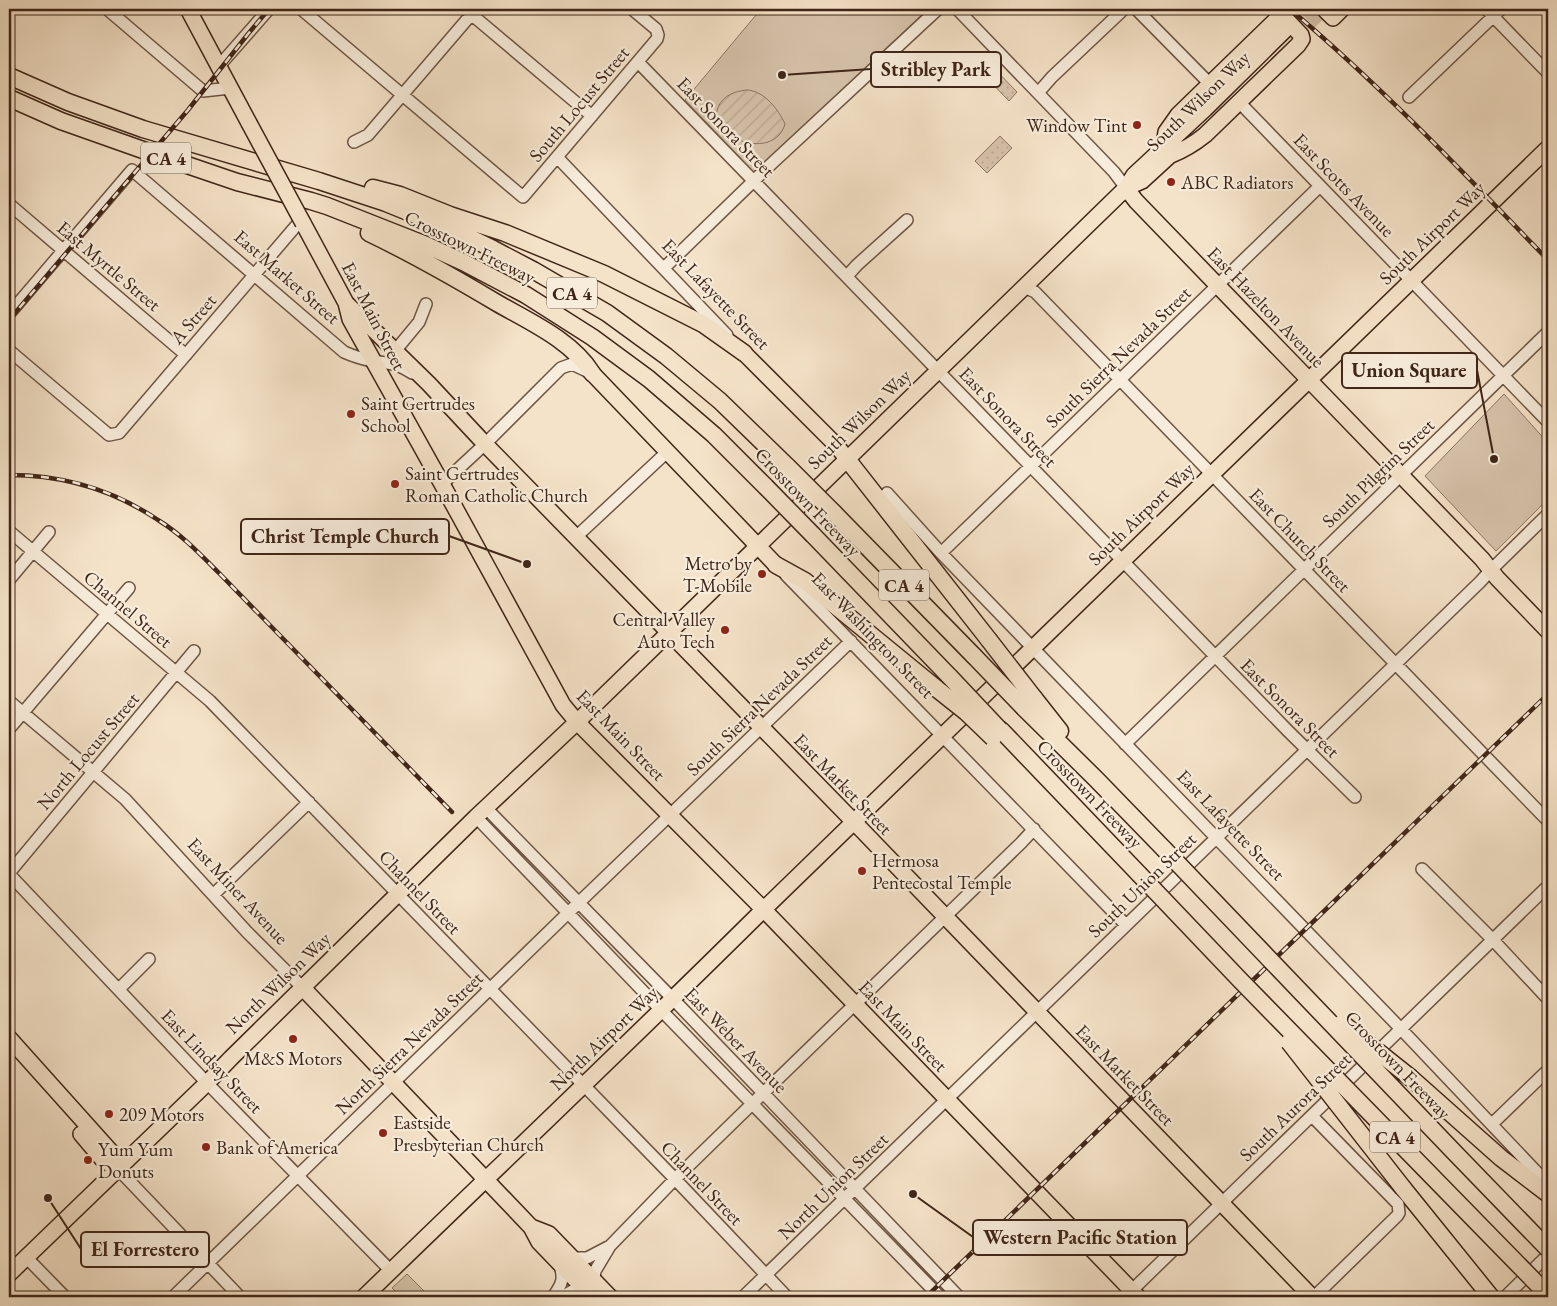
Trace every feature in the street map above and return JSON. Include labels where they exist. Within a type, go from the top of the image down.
[{"type":"highway","name":"Crosstown Freeway","points":[[9,76],[68,102],[119,121],[386,203],[460,233],[534,270],[607,313],[666,356],[720,401],[788,466],[974,656],[1029,703],[1096,778],[1548,1249]]},
{"type":"highway","name":"Crosstown Freeway","points":[[9,98],[61,121],[99,135],[237,182],[327,206],[426,245],[526,295],[592,337],[649,379],[714,435],[766,487],[950,677],[1030,773],[1075,808],[1548,1295]]},
{"type":"highway","points":[[319,181],[338,179],[400,195],[541,247],[604,274],[683,313],[723,337],[744,353]]},
{"type":"highway","points":[[327,206],[352,225],[430,264],[557,338],[585,362],[592,373]]},
{"type":"highway","points":[[847,459],[989,640],[1029,703]]},
{"type":"highway","points":[[776,565],[805,581],[937,689],[997,734]]},
{"type":"highway","points":[[1290,980],[1411,1078],[1501,1158],[1548,1194]]},
{"type":"highway","points":[[1241,981],[1491,1297]]},
{"type":"main road","name":"East Main Street","points":[[188,9],[346,303],[350,319],[563,705],[577,722],[767,913],[1132,1295]]},
{"type":"main road","points":[[1324,9],[1333,18],[1342,9]]},
{"type":"main road","points":[[1282,15],[1301,35],[1302,39],[1239,102],[1198,141],[1180,152],[1167,151],[1164,136],[1178,115],[1282,15]]},
{"type":"main road","name":"South Wilson Way","points":[[577,722],[1126,188],[1142,181],[1167,151],[1212,117],[1289,34]]},
{"type":"main road","name":"South Airport Way","points":[[762,910],[1411,280],[1497,200],[1548,148]]},
{"type":"main road","name":"East Hazelton Avenue","points":[[1126,188],[1136,201],[1548,631]]},
{"type":"main road","name":"East Market Street","points":[[346,303],[429,384],[485,444],[1313,1297]]},
{"type":"main road","name":"East Lafayette Street","points":[[744,353],[837,446],[847,459]]},
{"type":"main road","name":"East Washington Street","points":[[592,373],[776,565]]},
{"type":"main road","name":"North Wilson Way","points":[[9,1274],[207,1083],[302,987],[481,813],[577,722]]},
{"type":"main road","name":"North Airport Way","points":[[364,1297],[662,1011],[762,910]]},
{"type":"main road","name":"East Miner Avenue","points":[[302,987],[532,1227],[539,1242],[565,1260],[592,1291],[610,1297]]},
{"type":"main road","points":[[9,1038],[113,1154],[118,1168]]},
{"type":"main road","points":[[9,1052],[103,1160],[118,1168]]},
{"type":"street","points":[[107,9],[203,91],[230,88]]},
{"type":"street","points":[[219,66],[269,9]]},
{"type":"street","points":[[301,9],[402,94]]},
{"type":"street","name":"South Locust Street","points":[[402,94],[523,197],[657,39],[658,31],[632,9]]},
{"type":"street","points":[[664,268],[938,9]]},
{"type":"street","name":"East Hazelton Avenue","points":[[957,9],[1114,172],[1126,188]]},
{"type":"street","points":[[1038,93],[1052,77],[1124,9]]},
{"type":"street","points":[[1136,9],[1210,84]]},
{"type":"street","points":[[354,142],[368,135],[471,10],[592,116]]},
{"type":"street","points":[[1409,97],[1493,11],[1548,73]]},
{"type":"street","name":"East Sonora Street","points":[[638,62],[1306,750],[1354,796]]},
{"type":"street","name":"East Scotts Avenue","points":[[1239,102],[1548,422]]},
{"type":"street","name":"East Lafayette Street","points":[[557,157],[744,353]]},
{"type":"street","name":"East Market Street","points":[[66,253],[135,172],[344,352],[373,361],[390,362],[400,365],[429,384]]},
{"type":"street","name":"South Sierra Nevada Street","points":[[941,554],[1320,186]]},
{"type":"street","name":"East Myrtle Street","points":[[9,204],[186,355]]},
{"type":"street","points":[[847,276],[907,220]]},
{"type":"street","name":"A Street","points":[[11,352],[108,435],[118,433],[301,221]]},
{"type":"street","points":[[9,314],[66,253]]},
{"type":"street","points":[[9,324],[66,253]]},
{"type":"street","name":"East Church Street","points":[[1024,286],[1035,292],[1548,821]]},
{"type":"street","points":[[394,351],[419,322],[426,304]]},
{"type":"street","name":"South Pilgrim Street","points":[[1125,744],[1548,332]]},
{"type":"street","points":[[442,484],[561,368],[572,364],[592,373]]},
{"type":"street","points":[[576,537],[667,452]]},
{"type":"street","name":"East Lafayette Street","points":[[886,493],[941,554],[1401,1029],[1548,1184]]},
{"type":"street","name":"South Union Street","points":[[946,1100],[1548,514]]},
{"type":"street","name":"Channel Street","points":[[9,531],[210,700],[787,1297]]},
{"type":"street","points":[[9,580],[49,532]]},
{"type":"street","name":"East Washington Street","points":[[776,565],[1126,925]]},
{"type":"street","points":[[9,729],[129,588]]},
{"type":"street","name":"South Sierra Nevada Street","points":[[670,815],[850,641]]},
{"type":"street","name":"North Locust Street","points":[[9,874],[194,652]]},
{"type":"street","name":"East Miner Avenue","points":[[9,701],[125,799],[248,932],[302,987]]},
{"type":"street","points":[[214,894],[309,802]]},
{"type":"street","name":"East Weber Avenue","points":[[481,813],[578,903],[959,1297]]},
{"type":"street","name":"East Weber Avenue","points":[[481,813],[568,913],[940,1297]]},
{"type":"street","name":"North Sierra Nevada Street","points":[[173,1297],[670,815]]},
{"type":"street","points":[[562,1297],[574,1290],[592,1291],[595,1270],[610,1246],[675,1179],[945,918],[1034,829]]},
{"type":"street","points":[[1422,869],[1493,940],[1548,999]]},
{"type":"street","name":"East Lindsay Street","points":[[9,874],[207,1083],[391,1271]]},
{"type":"street","name":"South Aurora Street","points":[[1132,1295],[1222,1204],[1548,886]]},
{"type":"street","points":[[119,989],[149,959]]},
{"type":"street","points":[[1492,1124],[1548,1070]]},
{"type":"street","name":"North Union Street","points":[[743,1297],[946,1100]]},
{"type":"street","points":[[1312,1116],[1399,1207],[1397,1216],[1313,1297]]},
{"type":"street","points":[[118,1168],[240,1297]]},
{"type":"street","points":[[553,1297],[562,1283],[562,1271],[565,1260],[587,1258],[610,1246]]},
{"type":"street","points":[[1505,1297],[1548,1255]]},
{"type":"street","points":[[26,1257],[65,1297]]},
{"type":"shaded area","points":[[761,9],[928,9],[754,172],[685,100]]},
{"type":"shaded area","points":[[988,62],[1017,92],[1009,101],[979,70]]},
{"type":"shaded area","points":[[748,90],[760,94],[770,102],[785,124],[780,134],[772,140],[762,143],[751,143],[740,140],[721,128],[716,119],[719,106],[726,97],[736,92]]},
{"type":"shaded area","points":[[1000,136],[1012,148],[987,173],[975,161]]},
{"type":"shaded area","points":[[1504,394],[1548,443],[1548,499],[1496,551],[1425,476]]},
{"type":"shaded area","points":[[407,1274],[430,1297],[401,1297],[392,1288]]},
{"type":"tunnel","points":[[1285,30],[1307,9]]},
{"type":"tunnel","points":[[1293,38],[1323,9]]},
{"type":"railway","points":[[9,320],[188,110],[269,9]]},
{"type":"railway","points":[[1290,9],[1390,100],[1548,260]]},
{"type":"railway","points":[[9,475],[68,481],[105,492],[141,509],[175,532],[219,573],[452,812]]},
{"type":"railway","points":[[926,1297],[1548,694]]},
{"type":"place","name":"Stribley Park","points":[[782,75]]},
{"type":"place","name":"Window Tint","points":[[1137,125]]},
{"type":"place","name":"ABC Radiators","points":[[1171,182]]},
{"type":"place","name":"Saint Gertrudes School","points":[[351,414]]},
{"type":"place","name":"Union Square","points":[[1494,459]]},
{"type":"place","name":"Saint Gertrudes Roman Catholic Church","points":[[395,484]]},
{"type":"place","name":"Christ Temple Church","points":[[527,564]]},
{"type":"place","name":"Metro by T-Mobile","points":[[762,574]]},
{"type":"place","name":"Central Valley Auto Tech","points":[[725,630]]},
{"type":"place","name":"Hermosa Pentecostal Temple","points":[[862,871]]},
{"type":"place","name":"M&S Motors","points":[[293,1039]]},
{"type":"place","name":"209 Motors","points":[[109,1114]]},
{"type":"place","name":"Eastside Presbyterian Church","points":[[383,1133]]},
{"type":"place","name":"Bank of America","points":[[206,1147]]},
{"type":"place","name":"Yum Yum Donuts","points":[[88,1160]]},
{"type":"place","name":"Western Pacific Station","points":[[913,1194]]},
{"type":"place","name":"El Forrestero","points":[[48,1198]]}]
